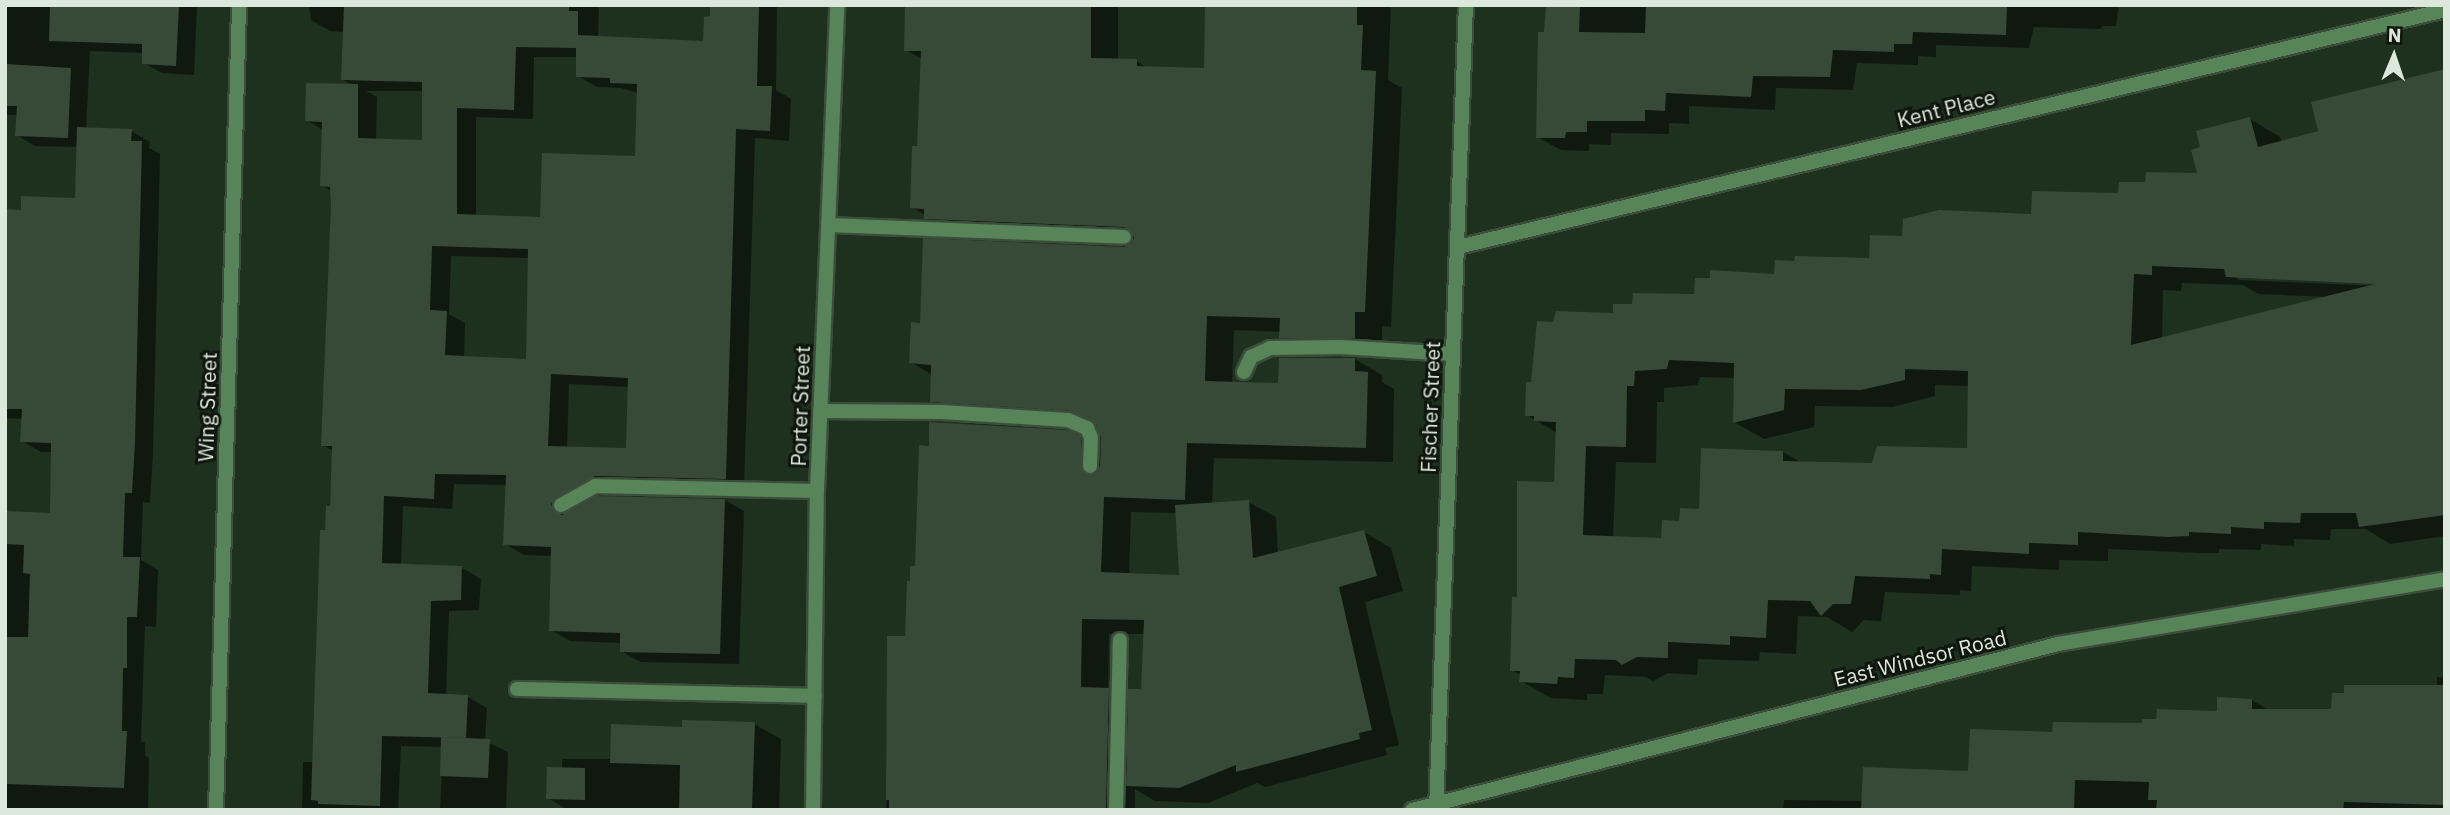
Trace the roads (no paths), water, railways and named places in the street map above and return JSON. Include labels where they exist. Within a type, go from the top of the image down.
[{"type":"street","name":"Wing Street","points":[[216,810],[239,5]]},
{"type":"street","name":"Porter Street","points":[[813,810],[817,491],[837,5]]},
{"type":"street","name":"Fischer Street","points":[[1436,807],[1466,5]]},
{"type":"street","name":"Kent Place","points":[[1458,247],[2445,10]]},
{"type":"street","points":[[829,225],[1124,237]]},
{"type":"street","points":[[1244,372],[1251,357],[1270,348],[1340,347],[1453,354]]},
{"type":"street","points":[[820,411],[880,410],[1068,420],[1087,428],[1091,438],[1090,466]]},
{"type":"street","points":[[561,505],[595,486],[817,491]]},
{"type":"street","name":"East Windsor Road","points":[[1412,810],[1436,807],[2058,644],[2445,579]]},
{"type":"street","points":[[1116,810],[1120,640]]},
{"type":"street","points":[[517,689],[815,696]]}]
